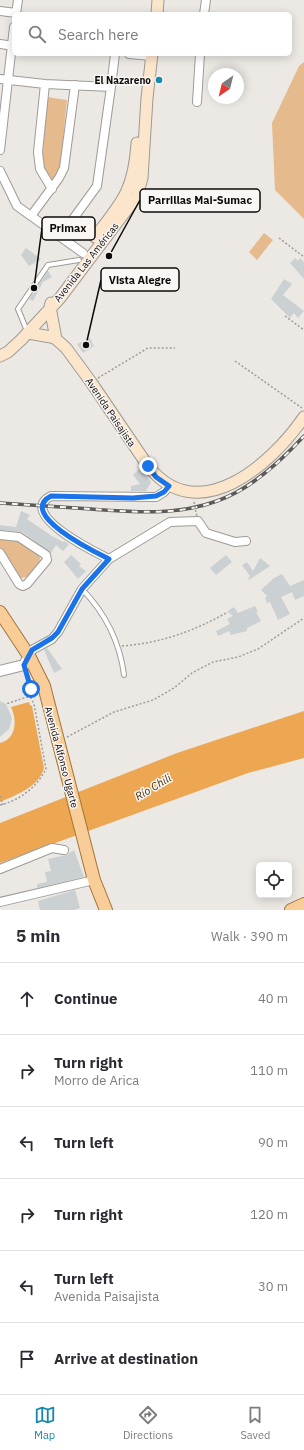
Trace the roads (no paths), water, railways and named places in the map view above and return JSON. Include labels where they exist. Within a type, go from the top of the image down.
[{"type":"main road","points":[[150,12],[151,0]]},
{"type":"main road","points":[[156,12],[158,0]]},
{"type":"main road","name":"Avenida Las Américas","points":[[50,307],[53,295],[129,190],[135,169],[140,97],[149,56]]},
{"type":"main road","name":"Avenida Las Américas","points":[[0,356],[8,352],[60,298],[137,196],[142,178],[149,56]]},
{"type":"main road","points":[[50,307],[56,339]]},
{"type":"main road","name":"Avenida Paisajista","points":[[28,332],[43,334],[56,339],[66,348],[156,477],[169,486],[180,491],[206,493],[220,489],[235,481],[262,463],[292,434],[304,417]]},
{"type":"main road","name":"Avenida Alfonso Ugarte","points":[[0,612],[27,661],[44,686],[58,744],[86,844],[94,880],[106,910]]},
{"type":"main road","points":[[291,910],[304,904]]},
{"type":"street","points":[[16,12],[18,0]]},
{"type":"street","points":[[204,12],[206,0]]},
{"type":"street","points":[[0,11],[12,12]]},
{"type":"street","points":[[0,44],[12,45]]},
{"type":"street","points":[[0,150],[4,79],[12,49]]},
{"type":"street","points":[[60,237],[97,186],[115,56]]},
{"type":"street","points":[[197,102],[200,56]]},
{"type":"street","points":[[4,79],[45,84],[111,87]]},
{"type":"street","points":[[45,84],[38,152],[40,169],[52,189]]},
{"type":"street","points":[[31,216],[52,189],[64,168],[75,86]]},
{"type":"street","points":[[0,171],[17,206],[60,237],[81,256]]},
{"type":"street","points":[[109,559],[80,545],[56,527],[44,514],[43,506],[45,500],[51,496],[133,498],[156,496],[164,492],[169,486]]},
{"type":"street","points":[[0,670],[27,661],[32,650],[52,638],[58,632],[82,589],[109,559],[170,522],[197,519],[206,533],[235,542],[246,541]]},
{"type":"street","points":[[0,535],[19,537],[46,555],[47,560],[24,586],[19,584],[0,553]]},
{"type":"street","points":[[0,869],[52,848],[64,850]]},
{"type":"street","points":[[0,902],[94,880]]},
{"type":"lane","points":[[28,332],[18,309],[48,265],[81,256]]},
{"type":"lane","points":[[82,589],[96,603],[105,617],[117,647],[124,676]]},
{"type":"water","points":[[29,702],[32,706],[44,768],[37,780],[26,790],[0,802],[0,743],[6,741],[13,733],[15,723],[11,707]]},
{"type":"water","name":"Río Chili","points":[[304,711],[304,758],[248,773],[0,863],[0,823],[177,753]]},
{"type":"railway","points":[[0,503],[139,512],[171,511],[202,506],[230,496],[253,482],[275,465],[304,436]]},
{"type":"place","name":"El Nazareno","points":[[159,80]]},
{"type":"place","name":"Parrillas Mai-Sumac","points":[[109,256]]},
{"type":"place","name":"Primax","points":[[34,288]]},
{"type":"place","name":"Vista Alegre","points":[[86,345]]}]
